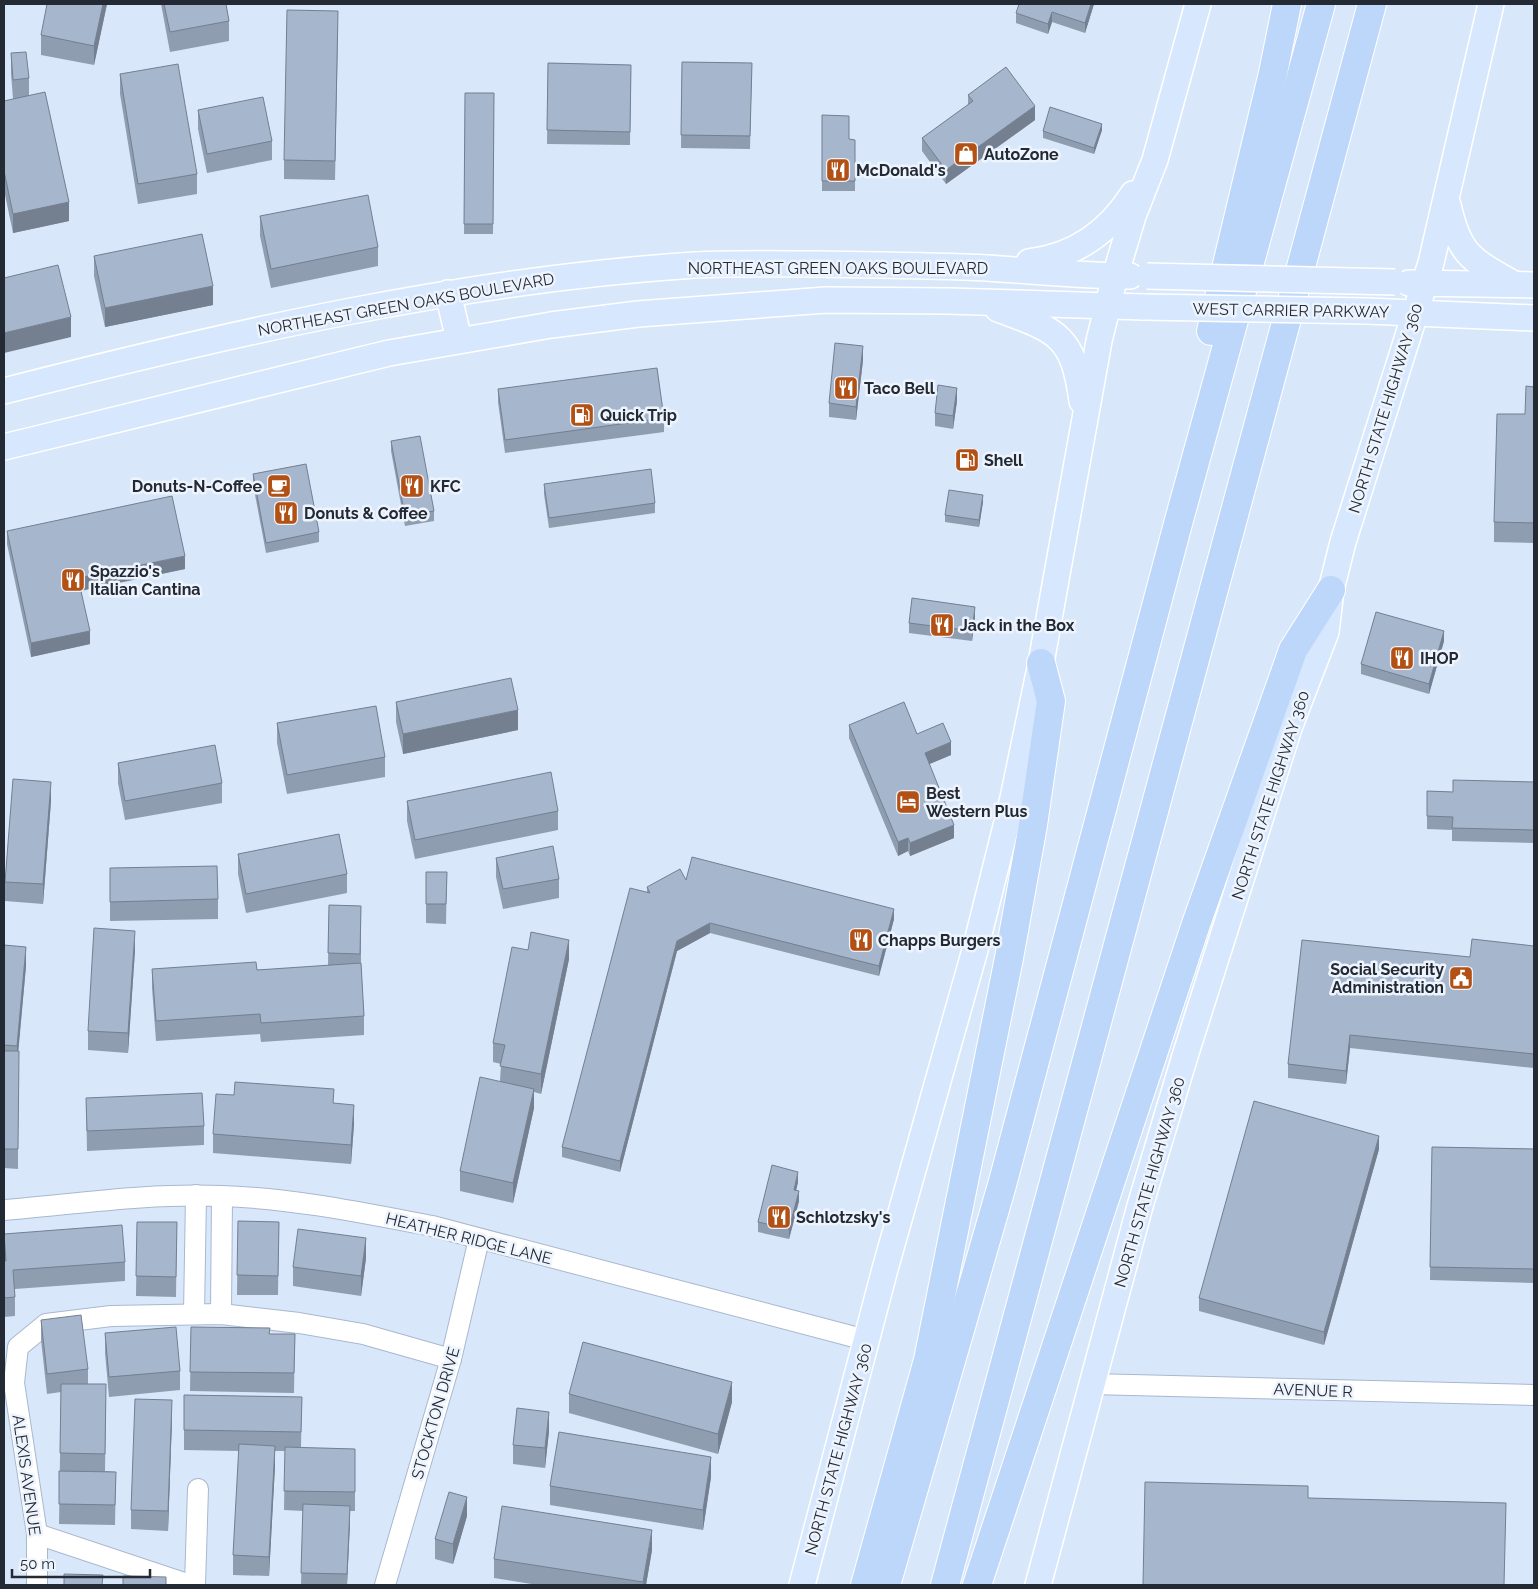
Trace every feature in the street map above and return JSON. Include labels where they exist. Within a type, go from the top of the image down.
[{"type":"highway","points":[[1179,520],[1181,459],[1273,73],[1287,4]]},
{"type":"highway","points":[[886,1585],[1002,1185],[1179,520],[1321,4]]},
{"type":"highway","points":[[945,1585],[1372,4]]},
{"type":"highway","points":[[977,1585],[1196,924],[1293,650],[1331,590]]},
{"type":"highway","points":[[865,1585],[928,1360],[1009,958],[1033,825],[1051,701],[1041,663]]},
{"type":"main road","name":"NORTH STATE HIGHWAY 360","points":[[802,1585],[866,1340],[977,941],[1013,798],[1041,663],[1084,417],[1115,276],[1133,216],[1155,160],[1198,4]]},
{"type":"main road","name":"NORTH STATE HIGHWAY 360","points":[[1038,1585],[1140,1206],[1185,1056],[1289,728],[1326,632],[1331,590],[1349,523],[1414,314],[1426,283],[1447,202],[1491,4]]},
{"type":"main road","points":[[984,268],[1042,260],[1068,253],[1093,239],[1120,214],[1155,160]]},
{"type":"main road","points":[[1447,202],[1456,237],[1465,252],[1479,264],[1524,285]]},
{"type":"main road","name":"NORTHEAST GREEN OAKS BOULEVARD","points":[[4,391],[148,354],[448,293],[562,276],[698,265],[876,264],[1115,276]]},
{"type":"main road","name":"WEST CARRIER PARKWAY","points":[[1115,276],[1524,285]]},
{"type":"main road","points":[[448,293],[458,340]]},
{"type":"main road","name":"NORTHEAST GREEN OAKS BOULEVARD","points":[[4,447],[389,353],[551,325],[638,314],[818,301],[1108,304]]},
{"type":"main road","points":[[982,302],[1044,326],[1064,342],[1073,357],[1084,417]]},
{"type":"main road","name":"WEST CARRIER PARKWAY","points":[[1108,304],[1144,307],[1367,311],[1534,318]]},
{"type":"street","name":"HEATHER RIDGE LANE","points":[[4,1210],[168,1195],[222,1196],[268,1200],[381,1216],[479,1238],[866,1340]]},
{"type":"street","points":[[196,1196],[194,1314],[222,1314],[295,1322],[363,1334],[451,1359]]},
{"type":"street","points":[[222,1196],[222,1314]]},
{"type":"street","name":"STOCKTON DRIVE","points":[[385,1585],[451,1359],[479,1238]]},
{"type":"street","name":"ALEXIS AVENUE","points":[[37,1585],[37,1534],[14,1383],[18,1346],[46,1324],[111,1316],[194,1314]]},
{"type":"street","name":"AVENUE R","points":[[1091,1384],[1534,1395]]},
{"type":"street","points":[[195,1585],[198,1489]]},
{"type":"street","points":[[37,1534],[190,1585]]},
{"type":"building","points":[[47,4],[103,4],[94,46],[41,35]]},
{"type":"building","points":[[164,4],[226,4],[229,21],[170,32]]},
{"type":"building","points":[[1019,4],[1091,4],[1085,23],[1052,12],[1048,24],[1016,13]]},
{"type":"building","points":[[287,10],[338,11],[335,161],[284,160]]},
{"type":"building","points":[[26,52],[29,78],[13,80],[11,53]]},
{"type":"building","points":[[682,62],[752,63],[750,136],[681,135]]},
{"type":"building","points":[[548,63],[631,65],[630,132],[547,130]]},
{"type":"building","points":[[178,64],[197,174],[138,184],[120,74]]},
{"type":"building","points":[[1006,67],[1035,106],[946,170],[922,138],[973,101],[968,95]]},
{"type":"building","points":[[45,92],[69,202],[13,214],[4,171],[4,101]]},
{"type":"building","points":[[465,93],[494,93],[493,224],[464,224]]},
{"type":"building","points":[[263,97],[272,141],[207,154],[198,110]]},
{"type":"building","points":[[1050,107],[1102,124],[1094,148],[1043,131]]},
{"type":"building","name":"McDonald's","points":[[822,115],[849,116],[849,139],[855,140],[855,181],[822,181]]},
{"type":"building","points":[[368,195],[378,247],[271,269],[260,216]]},
{"type":"building","points":[[202,234],[213,286],[105,308],[94,256]]},
{"type":"building","points":[[58,265],[71,317],[4,333],[4,278]]},
{"type":"building","name":"Taco Bell","points":[[835,343],[863,346],[856,407],[829,403]]},
{"type":"building","points":[[657,368],[664,418],[505,440],[498,389]]},
{"type":"building","points":[[938,385],[957,388],[953,416],[935,413]]},
{"type":"building","points":[[1526,386],[1534,387],[1534,523],[1494,522],[1497,414],[1525,414]]},
{"type":"building","name":"KFC","points":[[420,436],[434,511],[405,516],[391,441]]},
{"type":"building","name":"Donuts & Coffee","points":[[306,464],[319,532],[266,543],[253,474]]},
{"type":"building","points":[[651,469],[655,503],[549,518],[544,484]]},
{"type":"building","points":[[949,490],[983,495],[979,520],[945,515]]},
{"type":"building","name":"Spazzio's Italian Cantina","points":[[172,496],[185,556],[78,578],[90,631],[31,643],[7,531]]},
{"type":"building","points":[[912,598],[975,607],[972,631],[909,623]]},
{"type":"building","name":"IHOP","points":[[1376,612],[1444,631],[1429,684],[1361,664]]},
{"type":"building","points":[[511,678],[518,710],[403,734],[396,702]]},
{"type":"building","name":"Best Western Plus","points":[[904,702],[917,734],[943,723],[951,742],[925,753],[954,825],[910,843],[908,838],[898,842],[849,725]]},
{"type":"building","points":[[376,706],[385,757],[287,775],[277,723]]},
{"type":"building","points":[[215,745],[222,783],[125,801],[118,763]]},
{"type":"building","points":[[551,772],[558,811],[415,840],[407,801]]},
{"type":"building","points":[[13,779],[51,782],[43,884],[5,882]]},
{"type":"building","points":[[1453,780],[1534,782],[1534,830],[1452,828],[1453,817],[1427,816],[1427,791],[1453,792]]},
{"type":"building","points":[[339,834],[347,874],[246,894],[238,854]]},
{"type":"building","points":[[553,846],[559,879],[503,889],[496,858]]},
{"type":"building","points":[[692,857],[894,909],[879,966],[710,923],[677,941],[620,1161],[562,1147],[630,888],[650,893],[647,887],[680,869],[686,880]]},
{"type":"building","points":[[217,866],[218,899],[110,902],[110,868]]},
{"type":"building","points":[[426,872],[447,872],[446,904],[426,904]]},
{"type":"building","points":[[329,905],[361,906],[360,954],[328,953]]},
{"type":"building","points":[[94,928],[135,931],[128,1033],[88,1031]]},
{"type":"building","points":[[531,932],[569,940],[541,1074],[500,1066],[505,1045],[493,1043],[512,947],[528,950]]},
{"type":"building","points":[[1472,939],[1534,946],[1534,1054],[1350,1035],[1346,1071],[1288,1064],[1302,940],[1470,957]]},
{"type":"building","points":[[4,945],[26,947],[17,1046],[4,1045]]},
{"type":"building","points":[[256,962],[257,970],[361,963],[364,1016],[261,1023],[260,1014],[156,1021],[152,969]]},
{"type":"building","points":[[4,1051],[19,1051],[18,1149],[4,1149]]},
{"type":"building","points":[[480,1077],[534,1089],[513,1183],[460,1171]]},
{"type":"building","points":[[235,1082],[334,1089],[333,1103],[354,1105],[351,1145],[213,1134],[216,1094],[234,1095]]},
{"type":"building","points":[[202,1093],[204,1126],[87,1131],[86,1098]]},
{"type":"building","points":[[1254,1101],[1379,1136],[1324,1332],[1199,1298]]},
{"type":"building","points":[[1432,1147],[1534,1149],[1534,1269],[1430,1267]]},
{"type":"building","name":"Schlotzsky's","points":[[772,1165],[798,1172],[794,1190],[799,1191],[789,1229],[758,1222]]},
{"type":"building","points":[[238,1221],[279,1222],[278,1276],[237,1275]]},
{"type":"building","points":[[137,1222],[177,1222],[176,1277],[136,1276]]},
{"type":"building","points":[[122,1225],[125,1262],[13,1270],[15,1297],[4,1298],[4,1261],[6,1261],[4,1234]]},
{"type":"building","points":[[298,1229],[366,1238],[361,1276],[293,1267]]},
{"type":"building","points":[[81,1315],[88,1369],[47,1374],[41,1320]]},
{"type":"building","points":[[176,1327],[180,1371],[109,1377],[105,1333]]},
{"type":"building","points":[[191,1327],[270,1328],[269,1334],[295,1334],[294,1373],[190,1372]]},
{"type":"building","points":[[583,1342],[732,1382],[718,1434],[569,1394]]},
{"type":"building","points":[[61,1384],[106,1384],[105,1454],[60,1453]]},
{"type":"building","points":[[184,1395],[302,1397],[301,1432],[184,1430]]},
{"type":"building","points":[[135,1399],[172,1400],[168,1511],[131,1510]]},
{"type":"building","points":[[517,1408],[549,1412],[545,1448],[513,1445]]},
{"type":"building","points":[[559,1432],[711,1457],[703,1510],[550,1486]]},
{"type":"building","points":[[239,1444],[275,1446],[269,1557],[233,1555]]},
{"type":"building","points":[[285,1447],[355,1449],[355,1492],[284,1491]]},
{"type":"building","points":[[59,1471],[116,1472],[115,1505],[59,1504]]},
{"type":"building","points":[[1145,1482],[1308,1486],[1308,1498],[1506,1503],[1504,1585],[1143,1585]]},
{"type":"building","points":[[449,1492],[467,1497],[453,1544],[435,1539]]},
{"type":"building","points":[[303,1504],[350,1506],[347,1574],[301,1573]]},
{"type":"building","points":[[502,1506],[652,1530],[643,1582],[494,1559]]},
{"type":"building","points":[[64,1574],[103,1575],[102,1585],[64,1585]]},
{"type":"building","points":[[123,1576],[166,1577],[166,1585],[123,1585]]},
{"type":"place","name":"AutoZone","points":[[966,154]]},
{"type":"place","name":"McDonald's","points":[[838,170]]},
{"type":"place","name":"Taco Bell","points":[[846,388]]},
{"type":"place","name":"Quick Trip","points":[[582,415]]},
{"type":"place","name":"Shell","points":[[967,460]]},
{"type":"place","name":"Donuts-N-Coffee","points":[[279,486]]},
{"type":"place","name":"KFC","points":[[412,486]]},
{"type":"place","name":"Donuts & Coffee","points":[[286,513]]},
{"type":"place","name":"Spazzio's Italian Cantina","points":[[73,580]]},
{"type":"place","name":"Jack in the Box","points":[[942,625]]},
{"type":"place","name":"IHOP","points":[[1402,658]]},
{"type":"place","name":"Best Western Plus","points":[[908,802]]},
{"type":"place","name":"Chapps Burgers","points":[[861,940]]},
{"type":"place","name":"Social Security Administration","points":[[1461,978]]},
{"type":"place","name":"Schlotzsky's","points":[[779,1217]]}]
